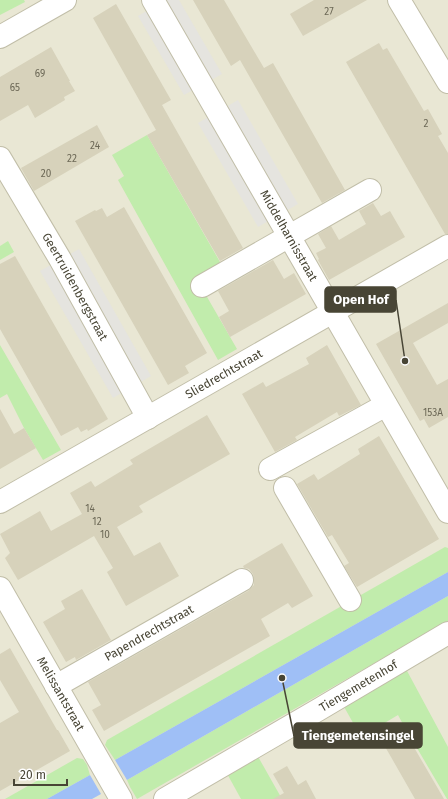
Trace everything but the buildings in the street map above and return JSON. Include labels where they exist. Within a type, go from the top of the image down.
[{"type":"street","points":[[0,37],[65,0]]},
{"type":"street","name":"Middelharnisstraat","points":[[153,0],[448,512]]},
{"type":"street","points":[[399,0],[448,82]]},
{"type":"street","name":"Geertruidenbergstraat","points":[[0,158],[60,259],[148,418]]},
{"type":"street","points":[[202,286],[370,190]]},
{"type":"street","name":"Sliedrechtstraat","points":[[0,502],[448,246]]},
{"type":"street","points":[[270,469],[386,405]]},
{"type":"street","points":[[285,488],[350,600]]},
{"type":"street","name":"Papendrechtstraat","points":[[56,686],[242,580]]},
{"type":"street","name":"Melissantstraat","points":[[0,588],[121,799]]},
{"type":"street","name":"Tiengemetenhof","points":[[164,799],[448,634]]},
{"type":"shaded area","points":[[0,0],[448,0],[448,799],[0,799]]},
{"type":"shaded area","points":[[166,0],[179,0],[222,74],[184,95],[138,16]]},
{"type":"shaded area","points":[[238,100],[298,204],[258,227],[198,123]]},
{"type":"shaded area","points":[[79,249],[151,376],[113,398],[40,271]]},
{"type":"green space","points":[[0,0],[24,0],[25,2],[0,15]]},
{"type":"green space","points":[[147,135],[220,262],[221,270],[199,283],[237,349],[218,360],[118,180],[124,176],[112,155]]},
{"type":"green space","points":[[8,241],[14,252],[0,260],[0,246]]},
{"type":"green space","points":[[0,345],[61,450],[43,460],[24,428],[7,394],[0,398]]},
{"type":"green space","points":[[445,547],[448,548],[448,572],[115,760],[105,745],[107,740]]},
{"type":"green space","points":[[448,596],[448,621],[137,799],[127,780]]},
{"type":"green space","points":[[406,669],[448,747],[448,799],[398,715],[361,737],[343,705]]},
{"type":"green space","points":[[256,753],[282,799],[241,799],[225,770]]},
{"type":"green space","points":[[77,758],[83,759],[87,765],[90,775],[47,799],[5,799]]},
{"type":"water","points":[[448,572],[448,596],[127,780],[115,760]]},
{"type":"water","points":[[90,775],[101,794],[92,799],[47,799]]},
{"type":"place","name":"Open Hof","points":[[405,361]]},
{"type":"place","name":"Tiengemetensingel","points":[[282,678]]}]
